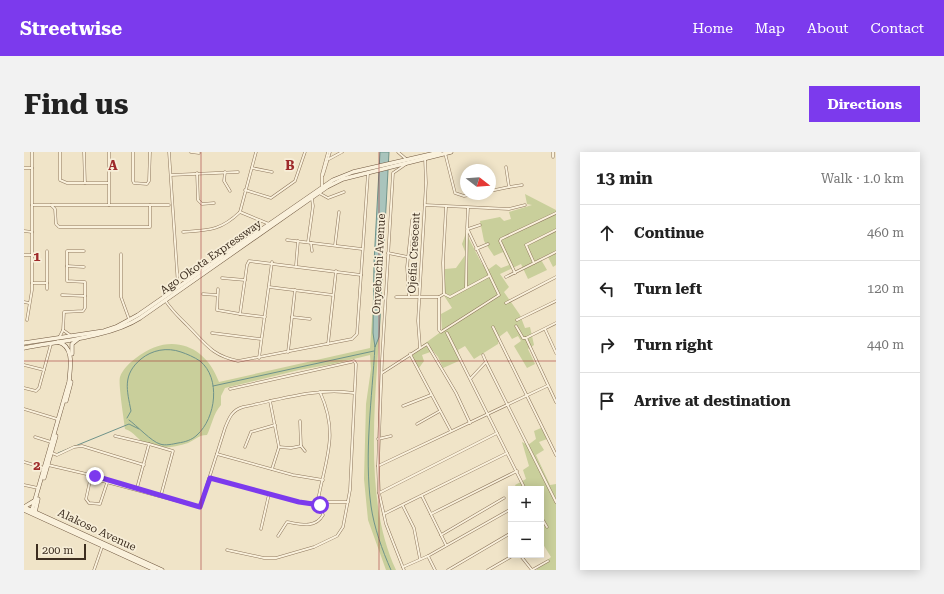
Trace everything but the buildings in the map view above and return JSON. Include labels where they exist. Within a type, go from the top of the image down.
[{"type":"main road","points":[[404,161],[434,152],[440,152]]},
{"type":"main road","points":[[404,161],[451,152]]},
{"type":"main road","name":"Ago Okota Expressway","points":[[24,343],[60,336],[104,331],[130,320],[322,187],[340,177],[404,161]]},
{"type":"main road","name":"Ago Okota Expressway","points":[[24,348],[122,328],[165,300],[319,193],[343,179],[362,171],[368,172],[373,169]]},
{"type":"main road","points":[[44,515],[39,508],[37,500],[39,488],[71,382],[72,346],[75,340],[81,337]]},
{"type":"main road","points":[[34,512],[46,466],[51,453],[68,382],[70,362],[67,347],[61,343],[53,343]]},
{"type":"main road","points":[[24,508],[37,500]]},
{"type":"main road","name":"Alakoso Avenue","points":[[24,508],[155,570]]},
{"type":"main road","name":"Alakoso Avenue","points":[[34,512],[44,515],[162,570]]},
{"type":"street","points":[[27,320],[29,302],[32,293],[32,152]]},
{"type":"street","points":[[60,152],[60,180],[67,183],[108,183]]},
{"type":"street","points":[[84,152],[85,183]]},
{"type":"street","points":[[108,205],[109,152]]},
{"type":"street","points":[[133,152],[133,181],[134,183],[147,184],[149,181],[150,152]]},
{"type":"street","points":[[169,152],[178,288]]},
{"type":"street","points":[[191,152],[199,153]]},
{"type":"street","points":[[183,232],[207,231],[220,228],[232,220],[240,212],[256,152]]},
{"type":"street","points":[[245,190],[271,198],[295,181],[299,176],[305,152]]},
{"type":"street","points":[[322,187],[322,176],[329,152]]},
{"type":"street","points":[[327,159],[342,152]]},
{"type":"street","points":[[398,152],[404,161]]},
{"type":"street","points":[[553,152],[553,157]]},
{"type":"street","points":[[444,154],[455,193],[460,195]]},
{"type":"street","name":"Ojefia Crescent","points":[[420,347],[418,321],[425,158]]},
{"type":"street","name":"Onyebuchi Avenue","points":[[404,161],[393,173],[378,439],[379,493],[386,524],[404,570]]},
{"type":"street","points":[[506,167],[509,187]]},
{"type":"street","points":[[24,168],[32,168]]},
{"type":"street","points":[[252,168],[272,172]]},
{"type":"street","points":[[225,172],[224,181],[230,191]]},
{"type":"street","points":[[171,175],[238,172]]},
{"type":"street","points":[[165,300],[175,315],[188,327],[206,348],[216,354],[238,361],[352,339],[357,334],[368,172]]},
{"type":"street","points":[[197,173],[198,200],[202,204],[214,203]]},
{"type":"street","points":[[496,190],[522,185]]},
{"type":"street","points":[[319,193],[328,198],[344,192]]},
{"type":"street","points":[[312,199],[313,206],[310,242],[312,251]]},
{"type":"street","points":[[424,205],[509,209],[525,204]]},
{"type":"street","points":[[32,205],[169,205]]},
{"type":"street","points":[[51,205],[55,209]]},
{"type":"street","points":[[58,205],[55,209],[56,224],[59,227],[148,227],[150,225],[150,205]]},
{"type":"street","points":[[444,294],[446,207]]},
{"type":"street","points":[[466,288],[468,208]]},
{"type":"street","points":[[240,212],[269,224]]},
{"type":"street","points":[[335,245],[339,212]]},
{"type":"street","points":[[515,273],[500,242],[501,239],[556,213]]},
{"type":"street","points":[[409,296],[408,257],[412,220]]},
{"type":"street","points":[[468,229],[480,225]]},
{"type":"street","points":[[439,297],[439,330],[441,332],[499,295],[476,249],[468,229]]},
{"type":"street","points":[[534,263],[526,245],[556,230]]},
{"type":"street","points":[[24,231],[32,232]]},
{"type":"street","points":[[287,240],[362,249]]},
{"type":"street","points":[[296,265],[298,241]]},
{"type":"street","points":[[476,249],[488,244]]},
{"type":"street","points":[[60,336],[64,330],[64,312],[84,310],[85,282],[67,281],[67,250],[84,251]]},
{"type":"street","points":[[47,251],[47,289]]},
{"type":"street","points":[[506,277],[556,252]]},
{"type":"street","points":[[388,253],[408,257]]},
{"type":"street","points":[[121,254],[121,297],[130,320]]},
{"type":"street","points":[[24,255],[33,256]]},
{"type":"street","points":[[240,314],[244,280],[249,260],[296,265],[361,275]]},
{"type":"street","points":[[259,358],[272,262]]},
{"type":"street","points":[[67,266],[84,267]]},
{"type":"street","points":[[328,344],[336,271]]},
{"type":"street","points":[[444,294],[450,297],[489,276]]},
{"type":"street","points":[[506,303],[556,277]]},
{"type":"street","points":[[222,278],[244,280]]},
{"type":"street","points":[[32,283],[47,283]]},
{"type":"street","points":[[269,287],[333,295]]},
{"type":"street","points":[[218,289],[216,310],[264,317]]},
{"type":"street","points":[[288,352],[295,290]]},
{"type":"street","points":[[203,294],[217,295]]},
{"type":"street","points":[[396,297],[439,297],[444,294]]},
{"type":"street","points":[[62,295],[85,296]]},
{"type":"street","points":[[517,320],[556,301]]},
{"type":"street","points":[[24,302],[29,302]]},
{"type":"street","points":[[292,317],[310,319]]},
{"type":"street","points":[[526,338],[556,323]]},
{"type":"street","points":[[516,326],[523,338],[526,338],[547,386],[556,402]]},
{"type":"street","points":[[493,327],[556,455]]},
{"type":"street","points":[[545,329],[555,347],[556,352]]},
{"type":"street","points":[[64,330],[70,335]]},
{"type":"street","points":[[212,333],[261,339]]},
{"type":"street","points":[[447,333],[471,378],[524,486]]},
{"type":"street","points":[[24,388],[38,390],[53,343]]},
{"type":"street","points":[[382,374],[420,347],[428,344],[470,422]]},
{"type":"street","points":[[410,354],[451,432]]},
{"type":"street","points":[[483,355],[556,502]]},
{"type":"street","points":[[227,550],[272,559],[314,547],[337,536],[345,523],[348,502],[356,401],[354,393],[357,366],[353,361],[230,389]]},
{"type":"street","points":[[471,378],[486,362]]},
{"type":"street","points":[[24,365],[44,370]]},
{"type":"street","points":[[378,466],[547,386]]},
{"type":"street","points":[[24,462],[91,476],[200,507],[229,417],[232,412],[243,407],[320,392],[336,390],[354,393]]},
{"type":"street","points":[[316,503],[323,480],[330,426],[328,410],[320,392]]},
{"type":"street","points":[[403,406],[431,395]]},
{"type":"street","points":[[270,401],[279,447],[272,469]]},
{"type":"street","points":[[24,410],[58,419]]},
{"type":"street","points":[[417,424],[440,411]]},
{"type":"street","points":[[300,421],[302,446],[305,451]]},
{"type":"street","points":[[245,447],[251,432],[275,425]]},
{"type":"street","points":[[379,493],[497,433]]},
{"type":"street","points":[[115,436],[173,451],[160,496]]},
{"type":"street","points":[[378,439],[391,436]]},
{"type":"street","points":[[34,437],[53,442]]},
{"type":"street","points":[[137,489],[149,444]]},
{"type":"street","points":[[51,453],[57,455],[74,447],[82,446],[144,465]]},
{"type":"street","points":[[279,447],[291,448],[302,446]]},
{"type":"street","points":[[384,514],[403,506],[507,453]]},
{"type":"street","points":[[217,454],[293,475],[323,480]]},
{"type":"street","points":[[431,514],[517,471]]},
{"type":"street","points":[[91,476],[86,499],[89,503],[100,504],[108,481]]},
{"type":"street","points":[[210,478],[299,502],[348,502]]},
{"type":"street","points":[[24,484],[39,488]]},
{"type":"street","points":[[261,529],[269,494]]},
{"type":"street","points":[[422,496],[446,545]]},
{"type":"street","points":[[441,535],[504,498]]},
{"type":"street","points":[[278,536],[287,522],[306,526],[320,520],[323,515],[318,500]]},
{"type":"street","points":[[403,506],[414,528],[420,560]]},
{"type":"street","points":[[402,567],[428,556],[508,511]]},
{"type":"street","points":[[544,522],[547,526]]},
{"type":"street","points":[[448,570],[508,535]]},
{"type":"street","points":[[94,570],[103,545]]},
{"type":"street","points":[[428,556],[435,570]]},
{"type":"street","points":[[488,570],[509,558]]},
{"type":"street","points":[[522,558],[532,570],[548,561]]},
{"type":"green space","points":[[525,194],[556,210],[556,265],[553,267],[547,255],[540,258],[547,270],[528,279],[521,264],[500,274],[509,287],[504,292],[520,315],[525,328],[530,327],[534,345],[528,349],[535,364],[527,368],[514,346],[521,341],[518,336],[512,339],[507,331],[499,337],[498,344],[474,359],[465,346],[458,350],[461,360],[443,368],[438,357],[433,351],[422,355],[424,361],[419,368],[411,357],[420,347],[442,331],[441,314],[452,308],[443,294],[445,269],[456,268],[466,254],[462,244],[466,233],[482,264],[489,269],[496,264],[501,268],[509,265],[503,252],[494,256],[484,241],[480,221],[500,217],[504,221],[511,219],[509,212],[532,205],[527,204]]},
{"type":"green space","points":[[382,288],[375,394],[375,469],[378,505],[385,539],[396,570],[386,570],[368,520],[364,479],[366,404],[371,369],[370,355],[225,388],[221,396],[221,405],[214,416],[207,435],[190,442],[173,447],[152,447],[142,442],[131,432],[125,429],[120,394],[120,377],[122,372],[129,364],[148,350],[160,345],[173,344],[195,350],[205,358],[213,369],[219,382],[370,348],[374,289],[374,311],[380,305]]},
{"type":"green space","points":[[541,428],[547,439],[539,442],[544,450],[536,455],[550,485],[556,484],[556,570],[536,570],[551,557],[544,546],[544,486],[515,485],[526,479],[523,470],[529,466],[522,442],[528,445],[536,439],[534,431]]},
{"type":"water","points":[[380,152],[389,152],[379,337],[375,347],[373,333],[374,263]]},
{"type":"waterway","points":[[375,346],[368,446],[369,486],[376,530],[391,570]]},
{"type":"waterway","points":[[127,418],[131,411],[127,390],[128,377],[135,365],[145,356],[160,350],[176,350],[200,361],[207,368],[213,387],[214,398],[212,409],[203,428],[193,438],[181,443],[162,445],[153,440],[129,420]]},
{"type":"waterway","points":[[213,386],[374,351]]},
{"type":"waterway","points":[[58,453],[129,424],[139,429]]},
{"type":"route","points":[[95,476],[200,507],[210,478],[299,502],[312,504],[316,503],[320,505]]}]
